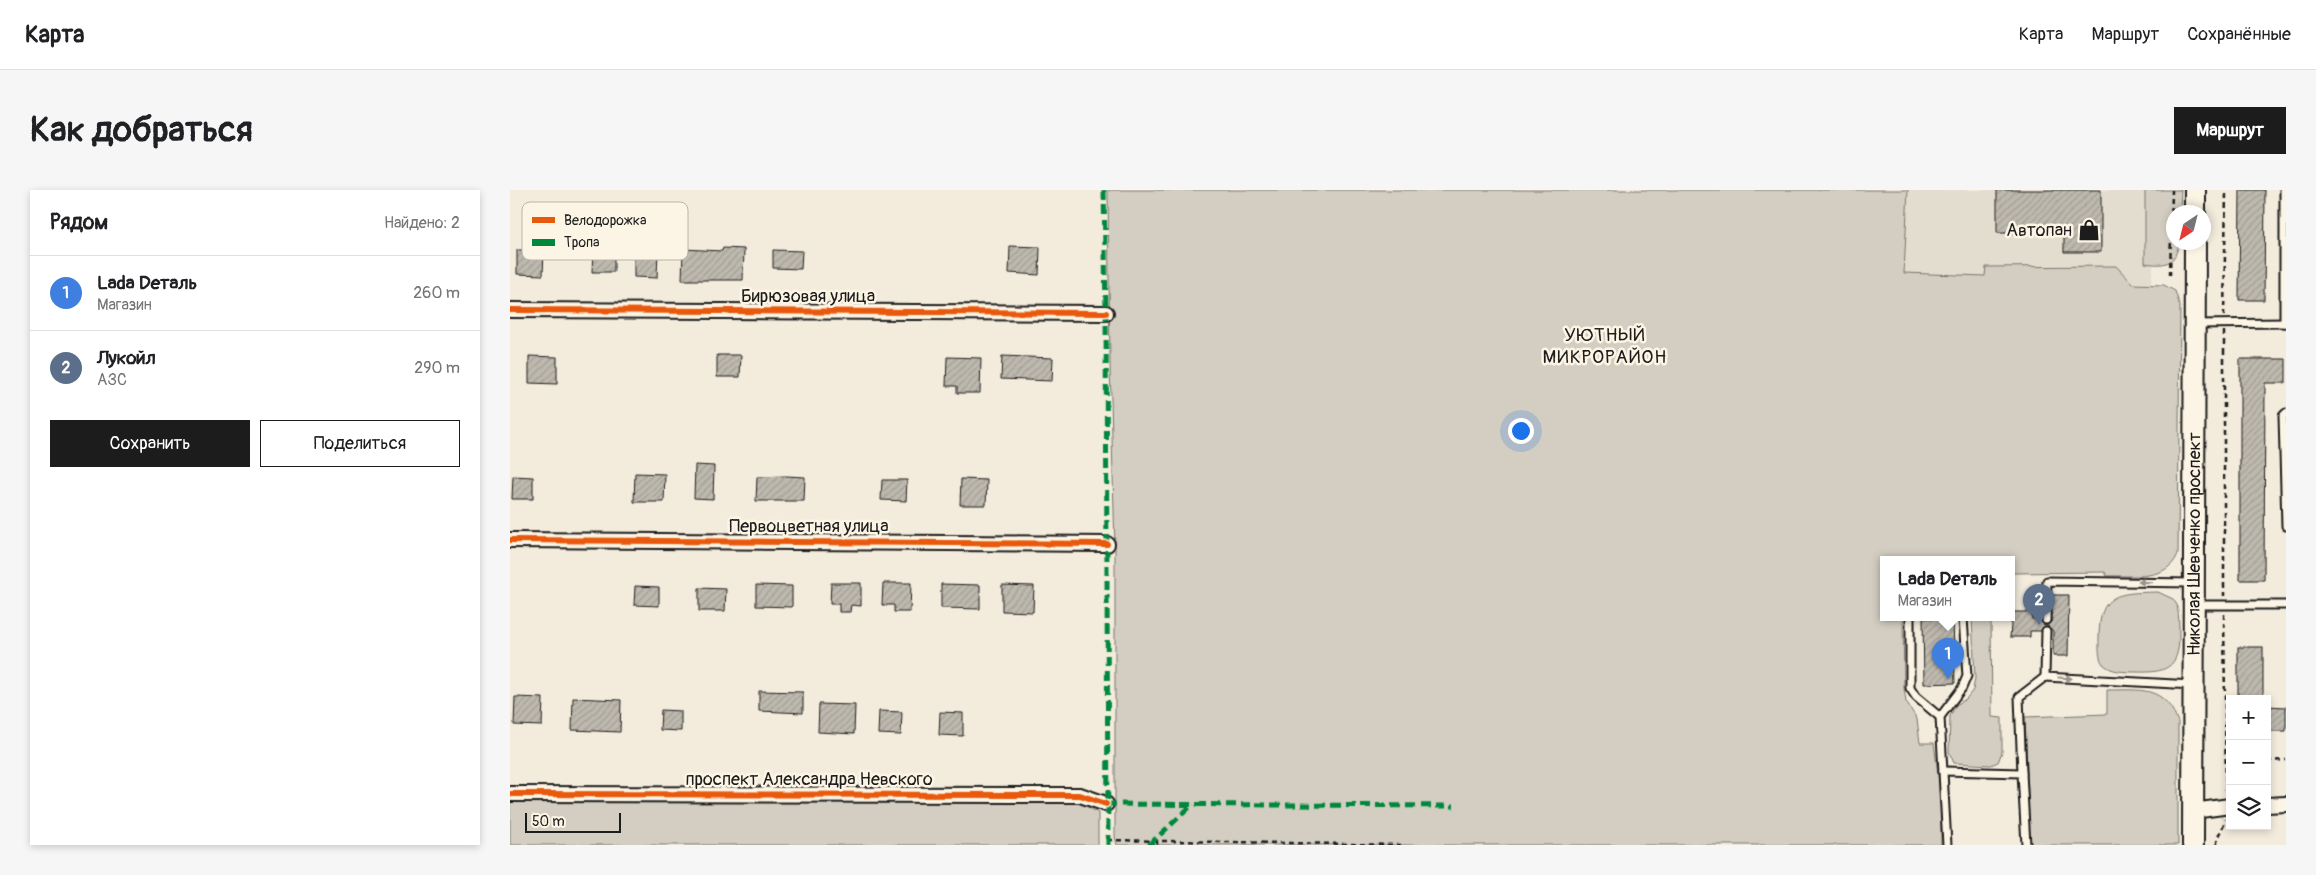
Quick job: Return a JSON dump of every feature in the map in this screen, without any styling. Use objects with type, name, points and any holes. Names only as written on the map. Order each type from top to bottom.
[{"type":"main road","points":[[2195,190],[2195,205]]},
{"type":"main road","name":"Николая Шевченко проспект","points":[[2193,845],[2195,250]]},
{"type":"street","name":"Бирюзовая улица","points":[[510,310],[1106,313]]},
{"type":"street","name":"Первоцветная улица","points":[[510,540],[1061,542],[1107,544]]},
{"type":"street","name":"проспект Александра Невского","points":[[510,794],[1080,795],[1106,804]]},
{"type":"street","points":[[2271,805],[2286,804]]},
{"type":"street","points":[[2193,811],[2226,806]]},
{"type":"lane","points":[[2195,324],[2285,323],[2284,190]]},
{"type":"lane","points":[[2286,413],[2283,416],[2286,526]]},
{"type":"lane","points":[[2046,620],[2047,581],[2194,582]]},
{"type":"lane","points":[[2194,604],[2286,606]]},
{"type":"lane","points":[[1910,621],[1910,688],[1916,697],[1940,717]]},
{"type":"lane","points":[[1947,845],[1940,717],[1962,688],[1967,676],[1963,621]]},
{"type":"lane","points":[[2045,677],[2046,631]]},
{"type":"lane","points":[[2026,845],[2019,698],[2045,677],[2193,685]]},
{"type":"lane","points":[[1943,770],[2022,773]]},
{"type":"path","points":[[2170,275],[2172,190]]},
{"type":"path","points":[[2226,190],[2224,605],[2228,740]]},
{"type":"path","points":[[2271,761],[2286,760]]},
{"type":"path","points":[[2217,845],[2226,816]]},
{"type":"path","points":[[1108,840],[1405,845]]},
{"type":"path","points":[[1157,840],[1157,845]]},
{"type":"shaded area","points":[[1108,190],[1908,190],[1904,273],[1985,276],[1986,267],[2116,266],[2133,284],[2164,285],[2175,291],[2180,306],[2178,554],[2173,563],[2166,569],[2157,573],[2137,576],[2107,576],[2105,572],[2015,573],[2015,556],[1880,556],[1880,621],[1903,621],[1906,702],[1917,719],[1920,743],[1934,743],[1941,798],[1941,845],[1117,845],[1115,837],[1115,549]]},
{"type":"shaded area","points":[[1899,190],[2154,190],[2154,258],[2150,290],[1894,291]]},
{"type":"shaded area","points":[[2145,190],[2181,190],[2180,205],[2166,205],[2166,250],[2177,250],[2175,256],[2172,260],[2163,264],[2145,263]]},
{"type":"shaded area","points":[[2158,592],[2173,599],[2177,605],[2179,624],[2178,647],[2173,662],[2163,669],[2146,672],[2118,671],[2106,667],[2100,659],[2099,638],[2100,623],[2107,603],[2122,595]]},
{"type":"shaded area","points":[[1972,621],[1991,621],[1992,717],[2002,718],[2002,752],[1998,762],[1991,765],[1954,763],[1949,752],[1950,716],[1956,705],[1966,699],[1973,690],[1975,678]]},
{"type":"shaded area","points":[[2107,690],[2141,690],[2150,692],[2166,701],[2178,722],[2178,845],[2030,845],[2025,717],[2107,714]]},
{"type":"shaded area","points":[[1075,799],[1098,813],[1098,845],[510,845],[510,800]]},
{"type":"building","points":[[1997,190],[2101,190],[2101,252],[2064,252],[2064,233],[1997,233]]},
{"type":"building","points":[[2240,190],[2265,190],[2264,300],[2239,300]]},
{"type":"building","points":[[1010,246],[1040,247],[1039,275],[1009,273]]},
{"type":"building","points":[[723,248],[744,249],[743,280],[682,280],[683,260],[688,260],[688,249],[722,251]]},
{"type":"building","points":[[517,250],[522,250],[522,260],[544,260],[543,275],[517,274]]},
{"type":"building","points":[[773,250],[802,251],[801,269],[773,268]]},
{"type":"building","points":[[592,260],[614,260],[614,272],[592,272]]},
{"type":"building","points":[[634,260],[658,260],[657,278],[634,277]]},
{"type":"building","points":[[717,355],[741,355],[740,377],[717,377]]},
{"type":"building","points":[[529,356],[557,357],[557,384],[529,383]]},
{"type":"building","points":[[1002,356],[1053,358],[1052,381],[1001,379]]},
{"type":"building","points":[[947,357],[981,358],[980,393],[957,393],[957,386],[946,386]]},
{"type":"building","points":[[2240,359],[2286,359],[2286,383],[2265,383],[2264,580],[2240,580]]},
{"type":"building","points":[[695,465],[714,466],[713,499],[694,498]]},
{"type":"building","points":[[635,473],[665,474],[664,502],[634,502]]},
{"type":"building","points":[[513,476],[533,477],[533,499],[512,499]]},
{"type":"building","points":[[757,477],[805,477],[804,501],[756,501]]},
{"type":"building","points":[[961,479],[987,480],[986,505],[960,505]]},
{"type":"building","points":[[882,480],[907,480],[906,501],[881,500]]},
{"type":"building","points":[[831,583],[861,583],[861,606],[851,605],[850,612],[839,612],[839,604],[830,604]]},
{"type":"building","points":[[883,583],[911,583],[910,612],[894,612],[894,605],[882,605]]},
{"type":"building","points":[[941,584],[980,585],[980,609],[941,608]]},
{"type":"building","points":[[756,585],[792,586],[792,607],[756,606]]},
{"type":"building","points":[[1002,585],[1034,586],[1033,612],[1002,611]]},
{"type":"building","points":[[635,586],[659,587],[659,606],[634,605]]},
{"type":"building","points":[[699,588],[726,589],[725,611],[699,611]]},
{"type":"building","points":[[2052,595],[2069,595],[2068,656],[2053,656],[2053,631],[2048,626],[2043,627],[2041,631],[2030,631],[2030,637],[2010,637],[2011,621],[2015,621],[2015,612],[2032,612],[2032,619],[2041,620],[2045,625],[2052,620]]},
{"type":"building","points":[[1923,621],[1953,621],[1955,683],[1924,684]]},
{"type":"building","points":[[2238,647],[2263,647],[2263,695],[2238,695]]},
{"type":"building","points":[[759,691],[803,692],[803,713],[759,711]]},
{"type":"building","points":[[515,697],[543,698],[542,726],[514,725]]},
{"type":"building","points":[[573,698],[621,700],[620,732],[572,730]]},
{"type":"building","points":[[819,704],[855,705],[854,734],[818,732]]},
{"type":"building","points":[[2271,706],[2286,707],[2286,731],[2271,731]]},
{"type":"building","points":[[661,710],[681,711],[681,731],[660,730]]},
{"type":"building","points":[[879,711],[902,712],[901,735],[878,734]]},
{"type":"building","points":[[940,712],[963,713],[963,736],[939,735]]},
{"type":"marked path","points":[[1104,190],[1108,845]]},
{"type":"marked path","points":[[1106,804],[1454,806]]},
{"type":"marked path","points":[[1149,845],[1193,804]]},
{"type":"cycle path","points":[[510,310],[1106,313]]},
{"type":"cycle path","points":[[510,540],[1107,544]]},
{"type":"cycle path","points":[[510,794],[1080,795],[1106,804]]},
{"type":"place","name":"Автопан","points":[[2089,230]]},
{"type":"place","name":"Лукойл","points":[[2039,625]]},
{"type":"place","name":"Lada Dеталь","points":[[1948,679]]},
{"type":"district","name":"УЮТНЫЙ МИКРОРАЙОН","points":[[1605,346]]}]
